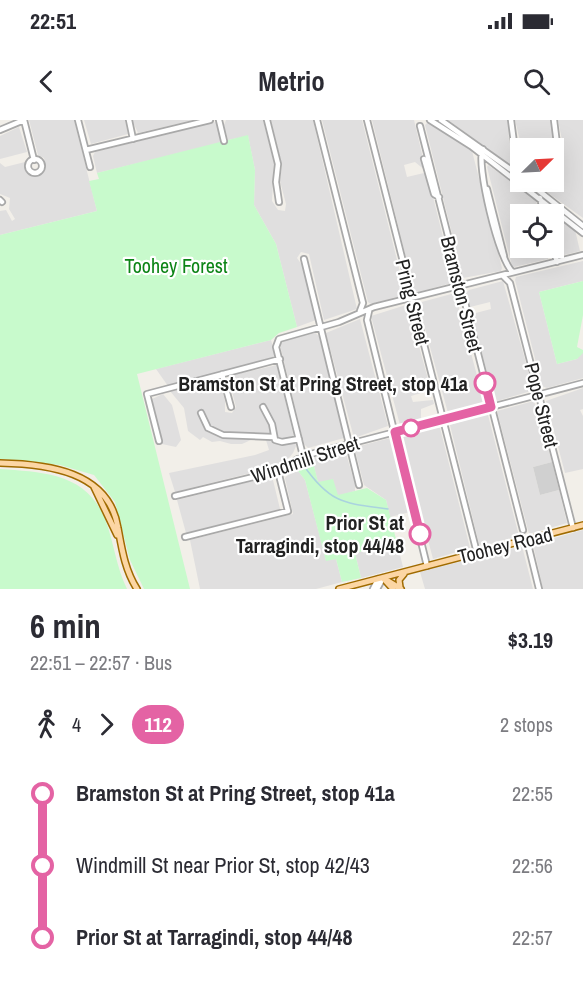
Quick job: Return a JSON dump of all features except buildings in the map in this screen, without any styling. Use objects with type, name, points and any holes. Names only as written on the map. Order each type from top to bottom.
[{"type":"main road","points":[[0,463],[22,463],[66,471],[78,475],[93,487],[118,537],[128,572],[137,589]]},
{"type":"main road","name":"Toohey Road","points":[[339,589],[583,525]]},
{"type":"main road","name":"Toohey Road","points":[[382,578],[404,574],[427,566]]},
{"type":"main road","points":[[401,589],[398,582],[404,574]]},
{"type":"main road","points":[[382,578],[401,589]]},
{"type":"main road","points":[[382,578],[393,589]]},
{"type":"street","points":[[0,130],[24,120],[34,160]]},
{"type":"street","points":[[78,120],[90,167]]},
{"type":"street","points":[[129,120],[133,139]]},
{"type":"street","points":[[86,150],[210,120]]},
{"type":"street","points":[[219,120],[224,141]]},
{"type":"street","points":[[267,120],[278,164],[276,182],[279,202]]},
{"type":"street","points":[[317,120],[363,303],[361,313]]},
{"type":"street","name":"Pring Street","points":[[367,120],[477,553]]},
{"type":"street","points":[[430,120],[510,170]]},
{"type":"street","points":[[441,120],[583,233]]},
{"type":"street","points":[[511,120],[513,138]]},
{"type":"street","points":[[554,120],[556,138]]},
{"type":"street","name":"Bramston Street","points":[[420,126],[523,530]]},
{"type":"street","points":[[481,151],[486,185],[504,259],[512,273]]},
{"type":"street","name":"Bramston Street","points":[[424,159],[434,194],[439,197]]},
{"type":"street","points":[[540,192],[583,226]]},
{"type":"street","points":[[540,198],[542,204]]},
{"type":"street","points":[[303,456],[276,342],[378,307],[583,255]]},
{"type":"street","points":[[556,258],[557,262]]},
{"type":"street","points":[[304,259],[360,485]]},
{"type":"street","points":[[504,275],[506,266]]},
{"type":"street","name":"Pope Street","points":[[510,283],[512,273]]},
{"type":"street","name":"Pope Street","points":[[504,275],[510,283],[573,528]]},
{"type":"street","points":[[363,303],[369,310]]},
{"type":"street","points":[[369,310],[367,320],[427,566]]},
{"type":"street","points":[[361,313],[367,320]]},
{"type":"street","points":[[159,441],[147,394],[280,359]]},
{"type":"street","points":[[222,374],[231,407]]},
{"type":"street","name":"Windmill Street","points":[[175,496],[278,471],[303,456],[583,383]]},
{"type":"street","points":[[263,407],[272,424],[273,437]]},
{"type":"street","points":[[201,413],[208,428],[223,435],[273,437],[279,442],[299,439]]},
{"type":"street","points":[[185,537],[288,511],[278,471]]},
{"type":"street","points":[[527,540],[539,589]]},
{"type":"street","points":[[373,589],[382,578]]},
{"type":"street","points":[[377,589],[382,578]]},
{"type":"shaded area","points":[[29,120],[74,120],[97,211],[0,235],[0,211],[6,210],[12,221],[15,219],[9,209],[10,198],[0,194],[0,163],[5,167],[25,162],[26,172],[32,175],[41,174],[46,168],[44,158],[38,155]]},
{"type":"shaded area","points":[[84,120],[125,120],[128,134],[91,144]]},
{"type":"shaded area","points":[[132,120],[194,120],[138,133]]},
{"type":"shaded area","points":[[226,120],[263,120],[274,163],[272,201],[278,210],[285,211],[286,204],[280,181],[282,165],[271,120],[313,120],[357,309],[324,320],[309,254],[301,252],[297,258],[302,265],[316,320],[297,327],[276,244],[254,205],[255,170],[248,136],[228,140],[224,125]]},
{"type":"shaded area","points":[[322,120],[362,120],[404,295],[371,304],[368,302]]},
{"type":"shaded area","points":[[372,120],[414,120],[426,171],[415,162],[404,165],[407,177],[424,173],[428,177],[454,281],[452,283],[418,292],[414,290]]},
{"type":"shaded area","points":[[448,120],[508,120],[510,165]]},
{"type":"shaded area","points":[[515,120],[551,120],[554,138],[519,138]]},
{"type":"shaded area","points":[[558,120],[583,120],[583,218],[547,192],[564,192],[564,138],[562,138]]},
{"type":"shaded area","points":[[216,122],[221,143],[97,173],[93,156],[95,152]]},
{"type":"shaded area","points":[[428,122],[472,151],[501,271],[463,278],[425,125]]},
{"type":"shaded area","points":[[19,127],[27,152],[0,159],[0,136]]},
{"type":"shaded area","points":[[488,165],[510,180],[510,192],[526,192],[535,198],[537,204],[510,204],[510,258],[548,259],[512,266],[487,167]]},
{"type":"shaded area","points":[[564,220],[575,230],[580,251],[564,255]]},
{"type":"shaded area","points":[[583,261],[583,281],[539,292],[557,364],[577,359],[581,352],[583,353],[583,378],[547,388],[542,386],[515,280],[516,277]]},
{"type":"shaded area","points":[[503,281],[533,388],[531,391],[497,401],[494,400],[472,314],[491,309],[490,302],[470,307],[466,293],[469,290]]},
{"type":"shaded area","points":[[455,293],[484,402],[448,413],[418,303]]},
{"type":"shaded area","points":[[406,305],[431,390],[411,396],[413,402],[433,400],[434,404],[421,409],[421,420],[400,425],[371,316]]},
{"type":"shaded area","points":[[360,319],[388,426],[354,438],[326,333]]},
{"type":"shaded area","points":[[315,333],[319,336],[344,438],[308,448],[304,444],[280,345],[283,341]]},
{"type":"shaded area","points":[[271,340],[275,354],[273,357],[168,386],[156,369]]},
{"type":"shaded area","points":[[277,365],[296,446],[293,453],[283,465],[175,492],[169,473],[269,450],[266,440],[253,439],[242,444],[231,444],[220,441],[212,442],[203,437],[200,440],[188,431],[184,408],[170,391],[219,379],[225,401],[225,412],[232,413],[236,407],[228,376]]},
{"type":"shaded area","points":[[583,388],[583,409],[580,410],[583,416],[583,469],[565,473],[546,401]]},
{"type":"shaded area","points":[[163,394],[172,405],[181,440],[176,447],[162,444],[152,399]]},
{"type":"shaded area","points":[[534,401],[552,462],[533,467],[540,495],[559,490],[567,523],[529,534],[497,411]]},
{"type":"shaded area","points":[[488,415],[519,536],[483,546],[479,544],[450,425]]},
{"type":"shaded area","points":[[440,428],[470,548],[433,559],[401,437]]},
{"type":"shaded area","points":[[390,438],[410,512],[390,517],[386,500],[364,485],[355,450],[356,447]]},
{"type":"shaded area","points":[[345,450],[355,491],[338,496],[318,483],[312,458]]},
{"type":"shaded area","points":[[552,462],[559,490],[540,495],[533,467]]},
{"type":"shaded area","points":[[295,467],[305,480],[326,560],[336,559],[342,582],[316,589],[200,589],[190,540],[293,514],[285,478]]},
{"type":"shaded area","points":[[272,476],[280,509],[186,533],[177,500]]},
{"type":"shaded area","points":[[583,530],[583,589],[543,589],[533,544]]},
{"type":"shaded area","points":[[397,543],[403,567],[361,578],[355,553]]},
{"type":"shaded area","points":[[522,546],[533,589],[425,589],[420,572]]},
{"type":"green space","name":"Toohey Forest","points":[[248,135],[255,170],[254,205],[276,244],[297,327],[279,333],[271,340],[137,374],[190,589],[144,589],[130,560],[115,502],[94,475],[60,465],[0,459],[0,235],[97,211],[89,181],[99,179],[97,173]]},
{"type":"green space","points":[[583,281],[583,315],[577,347],[583,350],[583,353],[577,359],[557,364],[539,292]]},
{"type":"green space","points":[[312,458],[318,482],[333,479],[338,495],[367,488],[386,500],[397,543],[355,553],[361,578],[342,582],[336,559],[326,561],[305,480],[295,467]]},
{"type":"green space","points":[[0,469],[47,474],[62,478],[87,492],[105,519],[127,589],[0,589]]},
{"type":"waterway","points":[[304,466],[322,488],[331,495],[349,503],[388,509]]},
{"type":"bus line","name":"112","points":[[420,534],[395,432],[491,407],[485,383]]},
{"type":"place","name":"Bramston St at Pring Street, stop 41a","points":[[485,383]]},
{"type":"place","name":"Prior St at Tarragindi, stop 44/48","points":[[420,534]]}]
